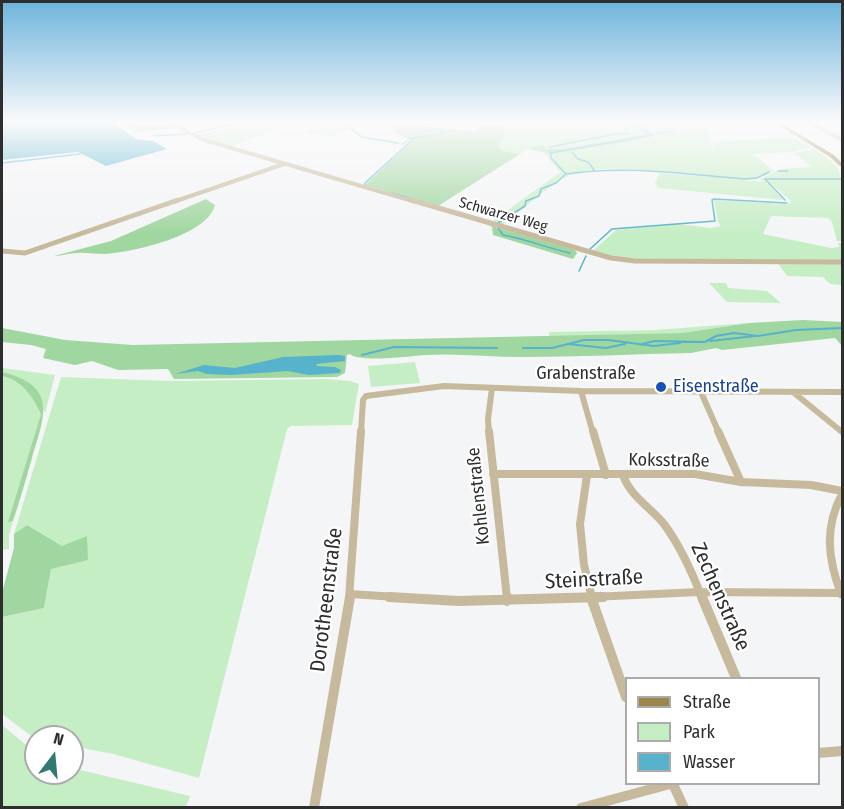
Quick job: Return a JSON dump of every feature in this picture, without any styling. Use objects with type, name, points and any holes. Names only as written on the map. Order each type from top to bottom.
[{"type":"street","name":"Schwarzer Weg","points":[[270,160],[610,258],[635,261],[843,262]]},
{"type":"street","points":[[2,251],[25,254],[284,164]]},
{"type":"street","name":"Grabenstraße","points":[[366,396],[444,386],[581,390],[843,392]]},
{"type":"street","name":"Kohlenstraße","points":[[492,388],[488,419],[507,601]]},
{"type":"street","points":[[581,390],[606,475]]},
{"type":"street","points":[[700,390],[741,482]]},
{"type":"street","points":[[793,392],[843,432]]},
{"type":"street","name":"Dorotheenstraße","points":[[314,807],[350,594],[363,400],[366,396]]},
{"type":"street","name":"Koksstraße","points":[[493,474],[695,474],[741,482],[811,485],[843,492]]},
{"type":"street","points":[[587,475],[588,484],[580,523],[582,557],[592,598],[625,691]]},
{"type":"street","name":"Zechenstraße","points":[[623,475],[627,487],[663,523],[684,555],[736,677]]},
{"type":"street","points":[[842,595],[831,565],[828,543],[830,523],[843,492]]},
{"type":"street","name":"Steinstraße","points":[[350,594],[507,601],[699,592],[842,595]]},
{"type":"street","points":[[820,753],[843,751]]},
{"type":"street","points":[[581,807],[664,785]]},
{"type":"street","points":[[669,785],[684,807]]},
{"type":"green space","points":[[392,160],[511,160],[438,206],[365,185]]},
{"type":"green space","points":[[550,160],[760,160],[774,171],[757,179],[742,180],[762,182],[760,179],[780,169],[812,167],[803,160],[830,160],[835,164],[840,174],[842,241],[837,241],[832,222],[828,218],[771,216],[763,234],[831,248],[839,247],[838,243],[842,243],[842,260],[635,259],[612,257],[593,251],[616,230],[680,224],[711,228],[721,226],[718,222],[714,200],[789,204],[791,201],[769,182],[767,182],[783,200],[658,188],[655,183],[660,173],[714,177],[623,169],[586,171],[564,178],[503,225],[493,221],[560,172]]},
{"type":"green space","points":[[206,199],[215,205],[209,216],[184,234],[168,240],[117,253],[54,256],[111,241]]},
{"type":"green space","points":[[488,225],[575,250],[577,253],[573,259],[493,235],[492,227]]},
{"type":"green space","points":[[778,263],[842,264],[842,285],[830,284],[823,277],[787,276]]},
{"type":"green space","points":[[709,283],[726,283],[728,288],[767,291],[781,303],[727,302]]},
{"type":"green space","points":[[803,320],[842,322],[842,346],[835,338],[722,350],[716,348],[691,353],[564,357],[438,355],[374,359],[350,354],[347,355],[345,373],[337,377],[174,379],[168,369],[118,370],[92,361],[75,365],[43,358],[46,349],[2,342],[2,328],[65,340],[133,345],[682,333],[749,323]]},
{"type":"green space","points":[[749,323],[682,333],[549,337],[549,332],[654,330]]},
{"type":"green space","points":[[415,362],[420,383],[371,387],[368,366]]},
{"type":"green space","points":[[2,368],[55,375],[45,413],[41,406],[43,405],[31,387],[17,377],[2,372]]},
{"type":"green space","points":[[2,372],[32,385],[40,394],[43,404],[41,428],[23,490],[13,521],[8,522],[41,414],[26,390],[16,382],[2,376]]},
{"type":"green space","points":[[2,376],[21,385],[41,414],[9,522],[13,521],[9,535],[9,549],[2,550]]},
{"type":"green space","points":[[61,377],[169,381],[325,379],[359,384],[352,425],[291,426],[287,429],[199,778],[84,748],[84,725],[24,725],[24,730],[2,714],[2,617],[44,608],[51,569],[62,546],[27,525],[14,534]]},
{"type":"green space","points":[[27,525],[62,546],[87,536],[88,560],[51,569],[44,608],[2,617],[2,593],[14,548],[14,534]]},
{"type":"green space","points":[[2,725],[24,743],[24,785],[84,785],[84,771],[190,796],[186,807],[2,807]]},
{"type":"water","points":[[94,160],[128,160],[106,166]]},
{"type":"water","points":[[345,356],[345,361],[316,364],[317,366],[335,367],[341,370],[340,373],[309,375],[288,371],[231,375],[207,374],[198,371],[175,374],[204,365],[235,368],[283,357]]},
{"type":"waterway","points":[[2,163],[30,160]]},
{"type":"waterway","points":[[365,186],[365,183],[390,160]]},
{"type":"waterway","points":[[553,160],[566,174]]},
{"type":"waterway","points":[[581,160],[588,162]]},
{"type":"waterway","points":[[589,163],[594,170]]},
{"type":"waterway","points":[[566,174],[633,170],[745,179],[757,178],[769,172]]},
{"type":"waterway","points":[[778,171],[788,171]]},
{"type":"waterway","points":[[498,223],[525,206],[526,201],[539,196],[541,189],[556,183],[566,174]]},
{"type":"waterway","points":[[785,200],[765,179],[842,179]]},
{"type":"waterway","points":[[391,193],[409,198]]},
{"type":"waterway","points":[[590,249],[612,229],[715,221],[712,200],[714,199],[787,203]]},
{"type":"waterway","points":[[498,228],[503,235],[570,253]]},
{"type":"waterway","points":[[579,271],[586,256]]},
{"type":"waterway","points":[[642,344],[655,341],[705,342],[716,336],[734,333],[758,336],[796,330],[842,328]]},
{"type":"waterway","points":[[710,341],[755,336]]},
{"type":"waterway","points":[[568,344],[584,340],[608,340],[654,346],[680,343]]},
{"type":"waterway","points":[[523,348],[552,348],[568,344]]},
{"type":"waterway","points":[[568,344],[606,348],[625,344]]},
{"type":"waterway","points":[[362,355],[394,347],[497,348]]},
{"type":"place","name":"Eisenstraße","points":[[661,387]]}]
